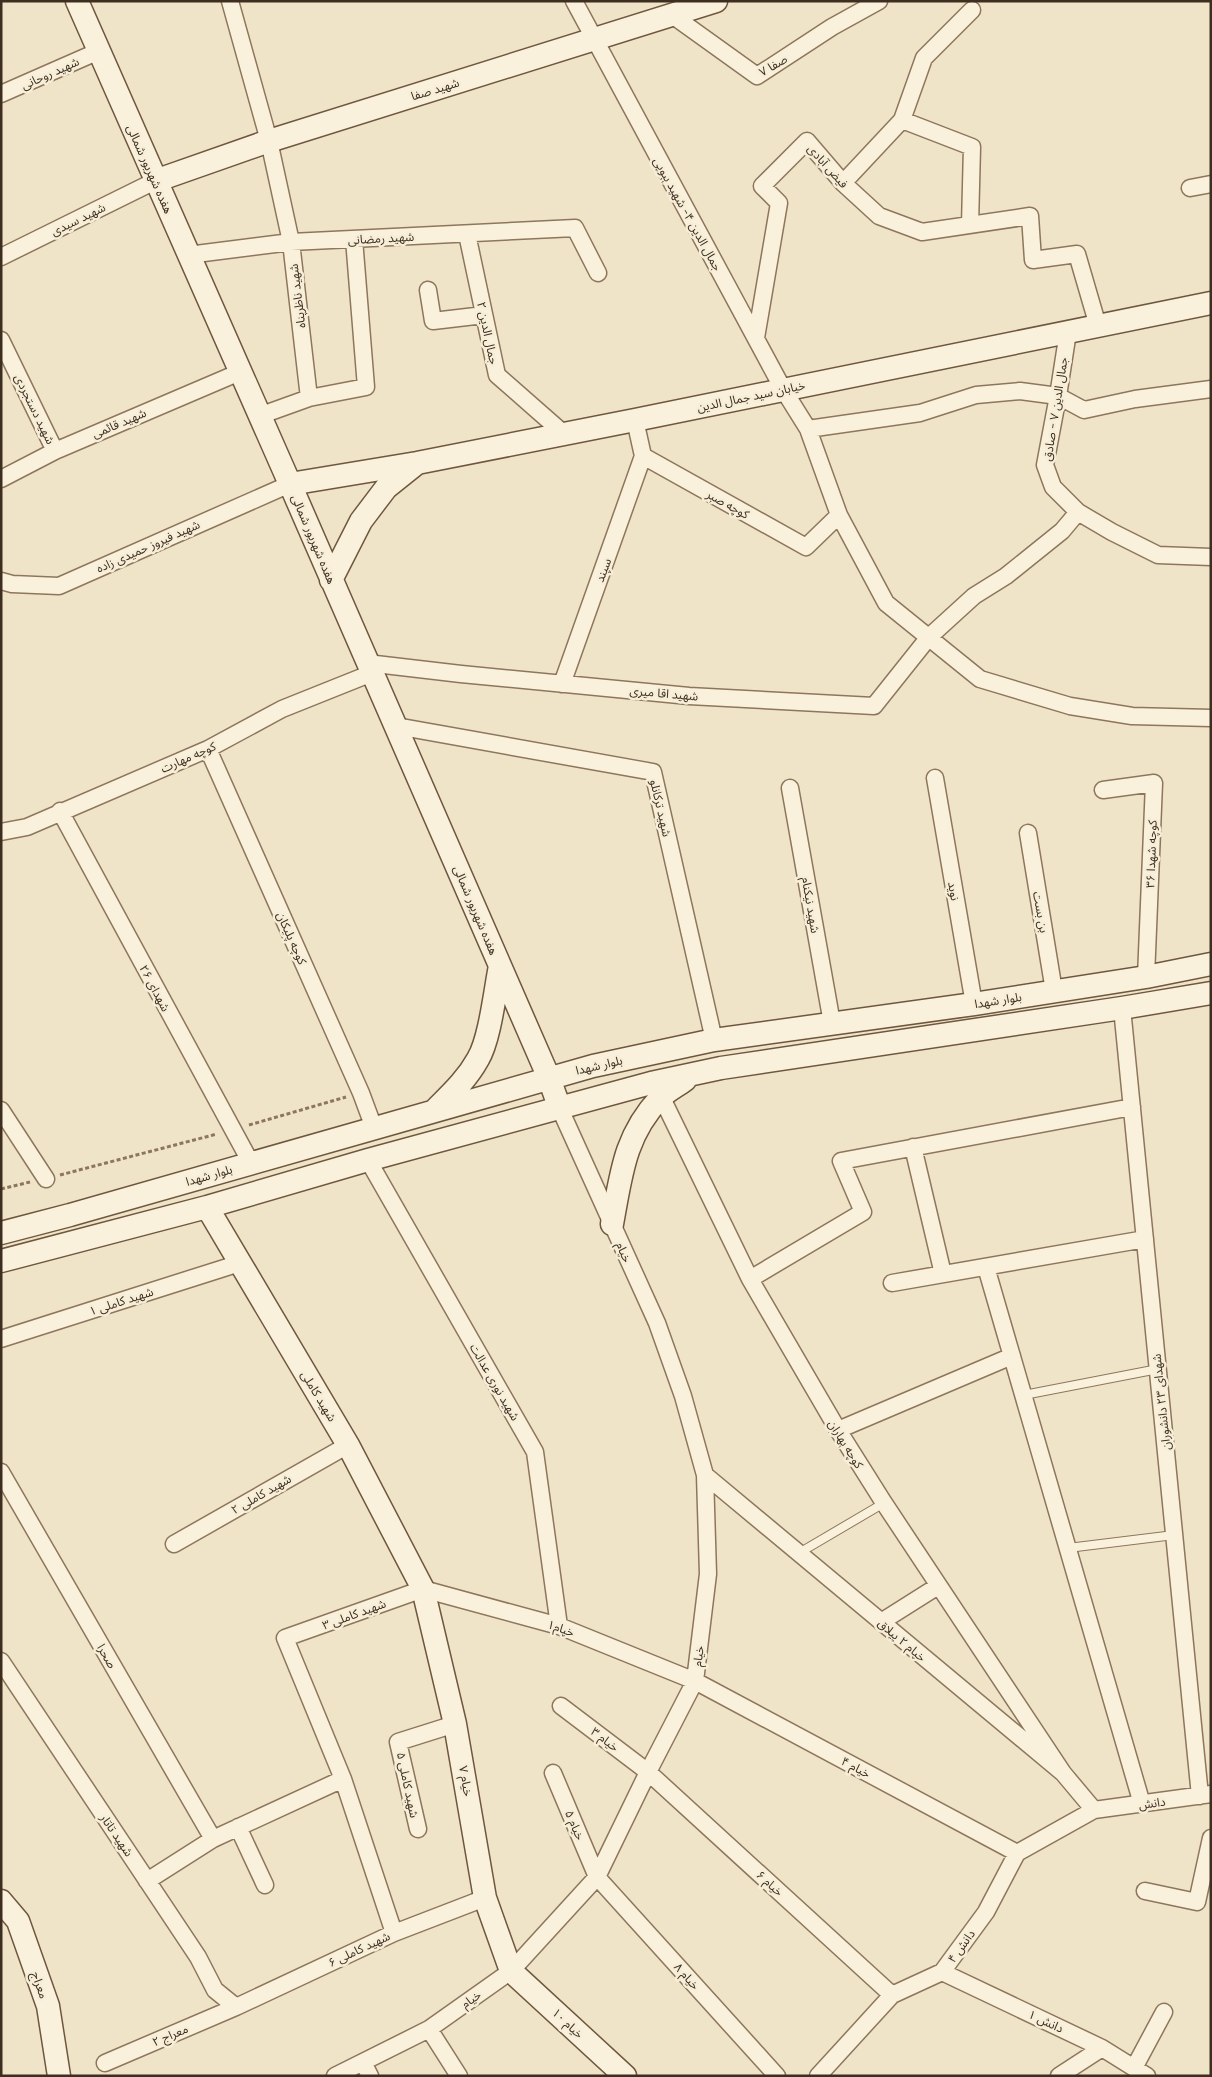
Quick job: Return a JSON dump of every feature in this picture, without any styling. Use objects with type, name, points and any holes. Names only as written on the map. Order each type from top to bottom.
[{"type":"main road","name":"هفده شهریور شمالی","points":[[77,1],[396,726],[549,1078],[560,1109]]},
{"type":"main road","name":"شهید صفا","points":[[155,181],[269,141],[716,1]]},
{"type":"main road","name":"خیابان سید جمال الدین","points":[[290,484],[418,463],[1211,303]]},
{"type":"main road","points":[[331,580],[361,521],[386,488],[418,463]]},
{"type":"main road","name":"بلوار شهدا","points":[[1,1233],[593,1066],[714,1040],[974,1004],[1146,977],[1211,964]]},
{"type":"main road","points":[[435,1111],[465,1080],[480,1058],[490,1023],[500,966]]},
{"type":"main road","points":[[1,1261],[560,1109],[665,1088],[695,1074],[721,1068],[1211,993]]},
{"type":"main road","points":[[612,1224],[625,1156],[640,1122],[665,1088],[660,1060],[666,1050]]},
{"type":"main road","points":[[468,1101],[473,1105],[479,1117],[475,1132]]},
{"type":"main road","name":"شهید کاملی","points":[[207,1206],[348,1445],[423,1589]]},
{"type":"main road","name":"خیام ۷","points":[[423,1589],[455,1724],[485,1898],[511,1971]]},
{"type":"main road","name":"معراج","points":[[1,1901],[18,1921],[48,2006],[60,2076]]},
{"type":"main road","name":"خیام ۱۰","points":[[511,1971],[625,2076]]},
{"type":"street","name":"شهید ناظرپناه","points":[[230,1],[269,141],[291,242],[309,398]]},
{"type":"street","name":"صفا ۷","points":[[672,15],[757,76],[832,26],[879,1]]},
{"type":"street","name":"جمال الدین ۴- شهید ببویی","points":[[576,2],[593,40],[783,389],[808,429],[839,515],[886,603],[980,678],[1070,706],[1132,716],[1211,718]]},
{"type":"street","points":[[843,183],[902,120],[924,58],[972,10]]},
{"type":"street","name":"شهید روحانی","points":[[1,94],[98,51]]},
{"type":"street","points":[[902,120],[972,147],[970,225]]},
{"type":"street","name":"فیض آبادی","points":[[756,338],[779,203],[762,186],[807,141],[843,183],[879,216],[922,232],[1030,216],[1033,260],[1077,254],[1098,326]]},
{"type":"street","name":"شهید سیدی","points":[[1,257],[155,181]]},
{"type":"street","points":[[1190,188],[1211,184]]},
{"type":"street","name":"شهید رمضانی","points":[[188,255],[291,242],[575,228],[598,273]]},
{"type":"street","name":"جمال الدین ۲","points":[[467,234],[496,375],[563,433]]},
{"type":"street","points":[[259,416],[309,398],[366,388],[354,239]]},
{"type":"street","points":[[428,290],[433,321],[484,316]]},
{"type":"street","name":"جمال الدین ۷ - صادق","points":[[1068,332],[1045,465],[1053,487],[1078,512],[1112,532],[1158,555],[1211,557]]},
{"type":"street","name":"شهید دستجردی","points":[[1,340],[55,451]]},
{"type":"street","name":"شهید قائمی","points":[[1,479],[55,451],[240,372]]},
{"type":"street","points":[[808,429],[920,413],[976,396],[1020,391],[1058,396],[1084,410],[1135,399],[1211,389]]},
{"type":"street","points":[[635,420],[643,456]]},
{"type":"street","name":"کوچه صبر","points":[[643,456],[806,547],[839,515]]},
{"type":"street","name":"سپند","points":[[562,684],[643,456]]},
{"type":"street","name":"شهید فیروز حمیدی زاده","points":[[1,580],[12,584],[59,586],[290,484]]},
{"type":"street","points":[[929,638],[974,596],[1006,576],[1062,531],[1078,512]]},
{"type":"street","name":"شهید اقا میری","points":[[370,668],[689,696],[874,706],[929,638]]},
{"type":"street","name":"کوچه مهارت","points":[[1,832],[27,827],[60,811],[208,749],[282,709],[370,668]]},
{"type":"street","name":"شهید ترکانلو","points":[[396,726],[654,772],[714,1040]]},
{"type":"street","name":"کوچه پلیکان","points":[[208,749],[361,1093],[374,1128]]},
{"type":"street","name":"نوید","points":[[935,778],[974,1004]]},
{"type":"street","name":"کوچه شهدا ۳۶","points":[[1103,790],[1154,783],[1146,977]]},
{"type":"street","name":"شهید نیکنام","points":[[790,788],[832,1023]]},
{"type":"street","name":"شهدای ۲۶","points":[[60,811],[251,1163]]},
{"type":"street","name":"بن بست","points":[[1028,833],[1054,991]]},
{"type":"street","name":"شهدای ۲۳ دانشوران","points":[[1122,1008],[1174,1534],[1206,1795]]},
{"type":"street","name":"کوچه بهاران","points":[[665,1088],[750,1279],[838,1430],[884,1503],[1063,1773]]},
{"type":"street","points":[[750,1279],[864,1212],[841,1161],[1132,1107]]},
{"type":"street","name":"خیام","points":[[335,2076],[367,2069],[429,2029],[511,1971],[597,1876],[695,1681],[708,1574],[705,1476],[684,1396],[657,1323],[560,1109]]},
{"type":"street","points":[[1,1110],[46,1179]]},
{"type":"street","points":[[914,1147],[943,1274]]},
{"type":"street","name":"شهید نوری عدالت","points":[[368,1160],[535,1452],[559,1626]]},
{"type":"street","points":[[892,1283],[1145,1239]]},
{"type":"street","name":"شهید کاملی ۱","points":[[1,1340],[240,1263]]},
{"type":"street","points":[[986,1267],[1142,1804]]},
{"type":"street","points":[[838,1430],[1012,1356]]},
{"type":"street","name":"شهید کاملی ۲","points":[[174,1544],[348,1445]]},
{"type":"street","name":"صحرا","points":[[1,1472],[212,1839]]},
{"type":"street","name":"خیام ۲ ییلاق","points":[[705,1476],[1063,1773],[1094,1810]]},
{"type":"street","points":[[881,1622],[938,1586]]},
{"type":"street","name":"خیام۱","points":[[423,1589],[559,1626],[695,1681]]},
{"type":"street","name":"شهید کاملی ۳","points":[[343,1779],[286,1638],[423,1589]]},
{"type":"street","name":"شهید تاتار","points":[[1,1660],[198,1957],[215,1990],[236,2007]]},
{"type":"street","name":"خیام ۴","points":[[695,1681],[1017,1853]]},
{"type":"street","name":"خیام ۳","points":[[561,1706],[648,1772]]},
{"type":"street","name":"شهید کاملی ۵","points":[[418,1829],[398,1742],[455,1724]]},
{"type":"street","name":"خیام ۵","points":[[553,1772],[597,1876]]},
{"type":"street","name":"خیام ۶","points":[[648,1772],[892,1995]]},
{"type":"street","points":[[147,1881],[212,1839],[343,1779],[394,1933]]},
{"type":"street","name":"دانش","points":[[1094,1810],[1206,1795]]},
{"type":"street","points":[[1017,1853],[1094,1810]]},
{"type":"street","points":[[238,1827],[265,1885]]},
{"type":"street","points":[[1145,1890],[1197,1902],[1211,1838]]},
{"type":"street","name":"دانش ۴","points":[[818,2076],[892,1995],[942,1972],[986,1912],[1017,1853]]},
{"type":"street","name":"خیام ۸","points":[[597,1876],[777,2076]]},
{"type":"street","name":"شهید کاملی ۶","points":[[236,2007],[394,1933],[485,1898]]},
{"type":"street","name":"دانش ۱","points":[[942,1972],[1102,2048],[1140,2072]]},
{"type":"street","name":"معراج ۲","points":[[105,2063],[236,2007]]},
{"type":"street","points":[[1140,2072],[1164,2012]]},
{"type":"street","points":[[429,2029],[458,2076]]},
{"type":"street","points":[[1060,2076],[1102,2048]]},
{"type":"lane","points":[[1024,1395],[1158,1369]]},
{"type":"lane","points":[[799,1553],[884,1503]]},
{"type":"lane","points":[[1068,1548],[1174,1534]]},
{"type":"path","points":[[1,1189],[232,1130],[361,1093]]}]
